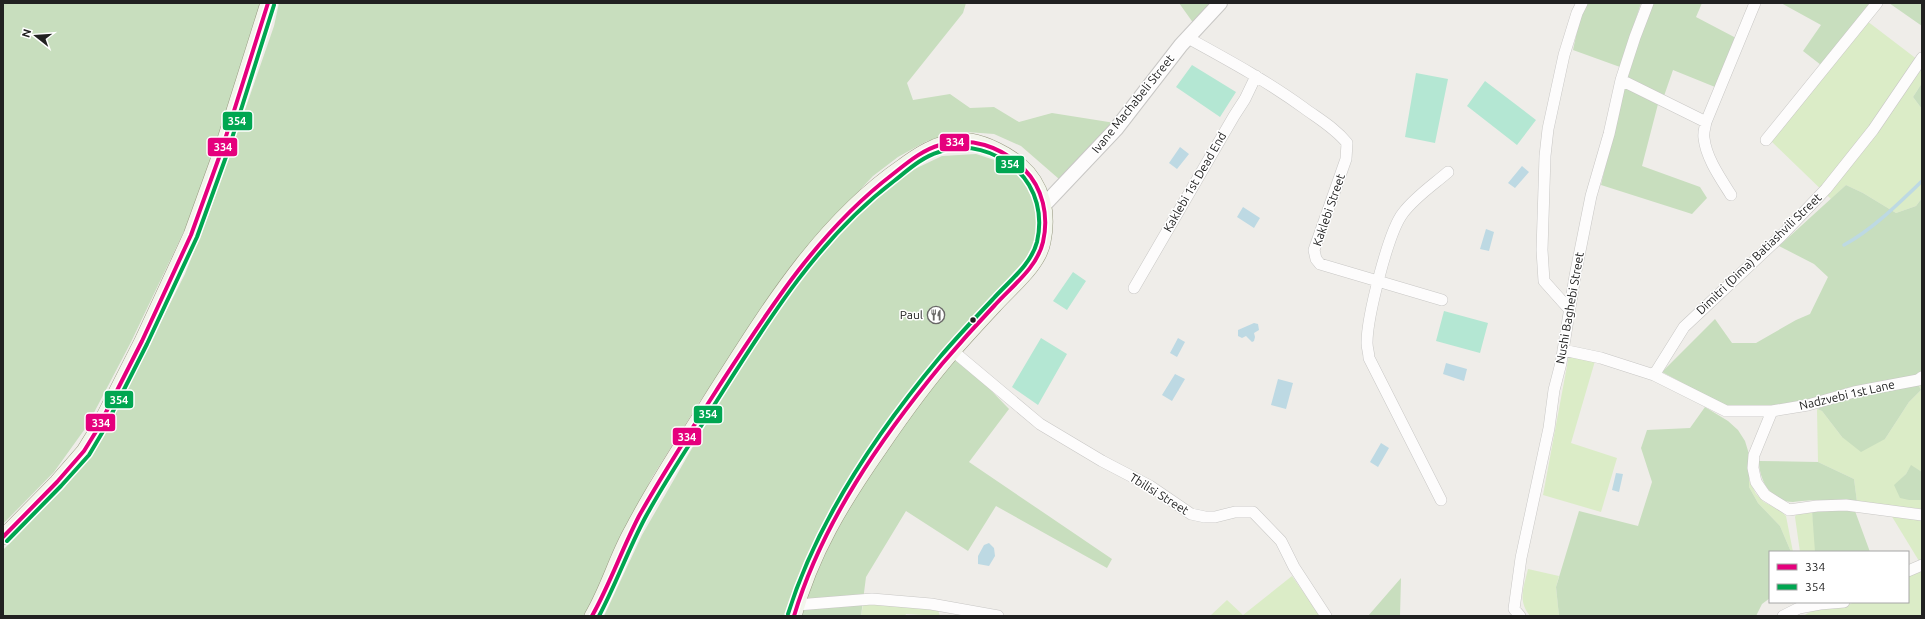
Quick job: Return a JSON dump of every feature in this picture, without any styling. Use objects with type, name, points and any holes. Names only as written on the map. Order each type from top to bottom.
[{"type":"main road","points":[[3,537],[57,482],[84,451],[97,430],[142,341],[191,235],[236,107],[268,3]]},
{"type":"main road","points":[[592,616],[629,535],[659,481],[778,297],[816,246],[849,210],[880,181],[913,159],[938,146],[968,141],[986,146],[1012,158],[1029,173],[1045,204],[1043,246],[1032,265],[953,351],[905,411],[836,512],[813,559],[796,610]]},
{"type":"street","name":"Ivane Machabeli Street","points":[[1045,204],[1116,129],[1188,38],[1220,3]]},
{"type":"street","points":[[1569,309],[1544,282],[1542,250],[1545,156],[1548,130],[1564,55],[1577,13],[1582,3]]},
{"type":"street","name":"Nushi Baghebi Street","points":[[1520,616],[1514,609],[1521,558],[1549,428],[1554,390],[1563,350],[1569,309],[1591,196],[1609,134],[1621,80],[1648,3]]},
{"type":"street","points":[[1731,195],[1719,176],[1709,153],[1704,138],[1706,122],[1755,3]]},
{"type":"street","points":[[1766,140],[1877,3]]},
{"type":"street","name":"Kaklebi Street","points":[[1188,38],[1281,91],[1337,132],[1347,143],[1346,159],[1314,250],[1316,259],[1320,264],[1333,269],[1379,281]]},
{"type":"street","name":"Dimitri (Dima) Batiashvili Street","points":[[1654,375],[1684,327],[1781,236],[1826,189],[1873,130],[1922,58]]},
{"type":"street","name":"Kaklebi 1st Dead End","points":[[1134,288],[1234,116],[1245,100],[1256,76]]},
{"type":"street","points":[[1621,80],[1706,122]]},
{"type":"street","points":[[1440,500],[1369,358],[1367,343],[1379,281],[1392,234],[1403,213],[1448,172]]},
{"type":"street","points":[[1379,281],[1442,300]]},
{"type":"street","points":[[1563,350],[1601,358],[1654,375]]},
{"type":"street","name":"Tbilisi Street","points":[[953,351],[1024,413],[1050,432],[1150,486],[1191,514],[1205,517],[1215,517],[1235,512],[1253,512],[1281,541],[1294,567],[1326,616]]},
{"type":"street","name":"Nadzvebi 1st Lane","points":[[1654,375],[1726,412],[1772,411],[1808,405],[1854,392],[1918,380],[1922,377]]},
{"type":"street","points":[[1772,411],[1754,455],[1753,468],[1756,482],[1765,495],[1789,510],[1846,505],[1922,515]]},
{"type":"street","points":[[1909,571],[1922,565]]},
{"type":"street","points":[[796,610],[872,599],[931,604],[998,616]]},
{"type":"street","points":[[1783,616],[1799,608],[1824,603]]},
{"type":"green space","points":[[3,3],[261,3],[195,208],[131,342],[87,426],[54,472],[3,524]]},
{"type":"green space","points":[[279,3],[966,3],[963,13],[907,83],[913,100],[950,94],[970,108],[994,107],[1019,122],[1052,113],[1115,123],[1059,179],[1021,146],[994,134],[967,132],[927,141],[898,157],[873,176],[817,236],[700,401],[651,479],[600,588],[584,616],[3,616],[3,550],[65,487],[108,426],[185,274],[210,211],[274,26]]},
{"type":"green space","points":[[1179,3],[1213,3],[1194,24]]},
{"type":"green space","points":[[1587,3],[1641,3],[1620,67],[1573,50],[1581,13]]},
{"type":"green space","points":[[1652,3],[1702,3],[1696,17],[1736,38],[1715,87],[1673,70],[1664,96],[1625,78]]},
{"type":"green space","points":[[1781,3],[1872,3],[1821,65],[1803,51],[1821,25]]},
{"type":"green space","points":[[1889,3],[1922,3],[1922,26]]},
{"type":"green space","points":[[1867,21],[1922,63],[1922,83],[1913,97],[1922,109],[1922,198],[1916,206],[1896,213],[1863,193],[1846,185],[1831,199],[1770,140]]},
{"type":"green space","points":[[1192,65],[1236,92],[1220,117],[1176,87]]},
{"type":"green space","points":[[1416,73],[1448,79],[1435,143],[1405,137]]},
{"type":"green space","points":[[1485,81],[1536,120],[1517,145],[1467,106]]},
{"type":"green space","points":[[1922,83],[1922,109],[1913,97]]},
{"type":"green space","points":[[1624,85],[1658,104],[1642,166],[1700,187],[1707,198],[1692,214],[1601,185]]},
{"type":"green space","points":[[976,154],[1010,165],[1033,187],[1042,210],[1033,251],[986,303],[889,426],[790,616],[604,616],[642,535],[743,360],[804,270],[847,221],[900,176],[942,156]]},
{"type":"green space","points":[[1846,185],[1863,193],[1896,213],[1916,206],[1922,198],[1922,370],[1916,375],[1851,387],[1804,401],[1772,406],[1724,405],[1662,372],[1715,319],[1732,343],[1756,343],[1796,320],[1810,314],[1828,277],[1814,264],[1779,246]]},
{"type":"green space","points":[[1073,272],[1086,281],[1067,310],[1053,301]]},
{"type":"green space","points":[[1444,311],[1488,323],[1480,353],[1436,341]]},
{"type":"green space","points":[[1041,338],[1067,354],[1038,405],[1012,387]]},
{"type":"green space","points":[[953,351],[1009,409],[969,462],[1112,559],[1107,568],[996,506],[968,551],[906,511],[866,577],[861,616],[794,616],[813,559]]},
{"type":"green space","points":[[1569,355],[1595,361],[1571,443],[1617,458],[1601,512],[1543,495]]},
{"type":"green space","points":[[1922,383],[1922,472],[1911,466],[1906,474],[1895,485],[1909,500],[1922,500],[1922,509],[1857,502],[1854,479],[1818,462],[1817,409],[1822,411],[1842,437],[1885,439],[1909,402],[1921,390],[1918,384]]},
{"type":"green space","points":[[1918,384],[1921,390],[1909,402],[1885,439],[1861,452],[1842,437],[1822,411],[1817,409],[1854,396]]},
{"type":"green space","points":[[1705,407],[1728,421],[1738,430],[1745,441],[1749,454],[1749,487],[1758,503],[1780,526],[1791,551],[1769,551],[1769,599],[1762,604],[1756,616],[1559,616],[1556,587],[1579,511],[1638,526],[1652,482],[1641,448],[1647,430],[1690,428]]},
{"type":"green space","points":[[1759,461],[1818,462],[1854,479],[1857,502],[1832,500],[1785,501],[1778,498],[1768,489],[1761,475]]},
{"type":"green space","points":[[1911,465],[1922,472],[1922,500],[1900,498],[1894,485],[1906,474]]},
{"type":"green space","points":[[1749,480],[1756,494],[1764,502],[1781,511],[1786,516],[1793,551],[1791,551],[1780,526],[1758,503],[1749,487]]},
{"type":"green space","points":[[1833,509],[1855,511],[1870,551],[1815,551],[1812,511]]},
{"type":"green space","points":[[1812,511],[1816,551],[1800,551],[1795,517],[1797,512]]},
{"type":"green space","points":[[1891,515],[1922,520],[1922,560],[1919,561]]},
{"type":"green space","points":[[1528,569],[1559,576],[1556,587],[1559,616],[1530,616],[1526,610],[1523,599],[1523,588]]},
{"type":"green space","points":[[1922,569],[1922,616],[1803,616],[1824,604],[1839,608],[1852,603],[1909,603],[1909,576]]},
{"type":"green space","points":[[1292,576],[1320,616],[1210,616],[1227,600],[1243,615]]},
{"type":"green space","points":[[1401,578],[1400,616],[1368,616]]},
{"type":"green space","points":[[883,604],[938,610],[940,616],[906,614],[905,616],[861,616],[863,605]]},
{"type":"water","points":[[1180,147],[1189,154],[1177,169],[1169,163]]},
{"type":"water","points":[[1522,166],[1529,172],[1515,188],[1508,183]]},
{"type":"water","points":[[1243,207],[1260,218],[1254,228],[1237,217]]},
{"type":"water","points":[[1486,229],[1494,232],[1489,251],[1480,249]]},
{"type":"water","points":[[1254,323],[1258,324],[1259,330],[1254,333],[1254,341],[1252,342],[1246,336],[1242,338],[1238,336],[1238,330]]},
{"type":"water","points":[[1178,338],[1185,342],[1177,357],[1170,353]]},
{"type":"water","points":[[1446,363],[1467,369],[1464,381],[1443,374]]},
{"type":"water","points":[[1175,374],[1185,379],[1172,401],[1162,395]]},
{"type":"water","points":[[1278,379],[1293,383],[1286,409],[1271,405]]},
{"type":"water","points":[[1381,443],[1389,448],[1378,467],[1370,462]]},
{"type":"water","points":[[1616,473],[1623,474],[1619,492],[1612,490]]},
{"type":"water","points":[[989,543],[994,548],[995,556],[989,566],[978,564],[978,556],[984,545]]},
{"type":"waterway","points":[[1844,245],[1855,239],[1875,224],[1922,181]]},
{"type":"transit line","name":"334","points":[[3,537],[57,482],[84,451],[97,430],[142,341],[191,235],[221,152],[268,3]]},
{"type":"transit line","name":"354","points":[[7,541],[89,455],[102,433],[147,344],[197,237],[227,154],[274,5]]},
{"type":"transit line","name":"334","points":[[592,616],[605,592],[639,516],[667,468],[754,332],[774,303],[817,247],[840,221],[866,197],[921,153],[940,145],[963,142],[985,145],[995,149],[1005,154],[1024,169],[1031,177],[1040,194],[1045,212],[1045,232],[1040,251],[1030,268],[961,342],[919,392],[876,452],[837,515],[820,548],[794,616]]},
{"type":"transit line","name":"354","points":[[599,616],[639,530],[661,491],[750,348],[792,287],[815,258],[839,231],[866,205],[921,160],[933,154],[950,149],[970,148],[990,153],[1009,163],[1017,170],[1024,177],[1034,194],[1039,213],[1039,232],[1034,250],[1030,258],[1018,273],[940,357],[894,415],[872,446],[832,511],[800,579],[788,614]]},
{"type":"place","name":"Paul","points":[[936,315]]}]
